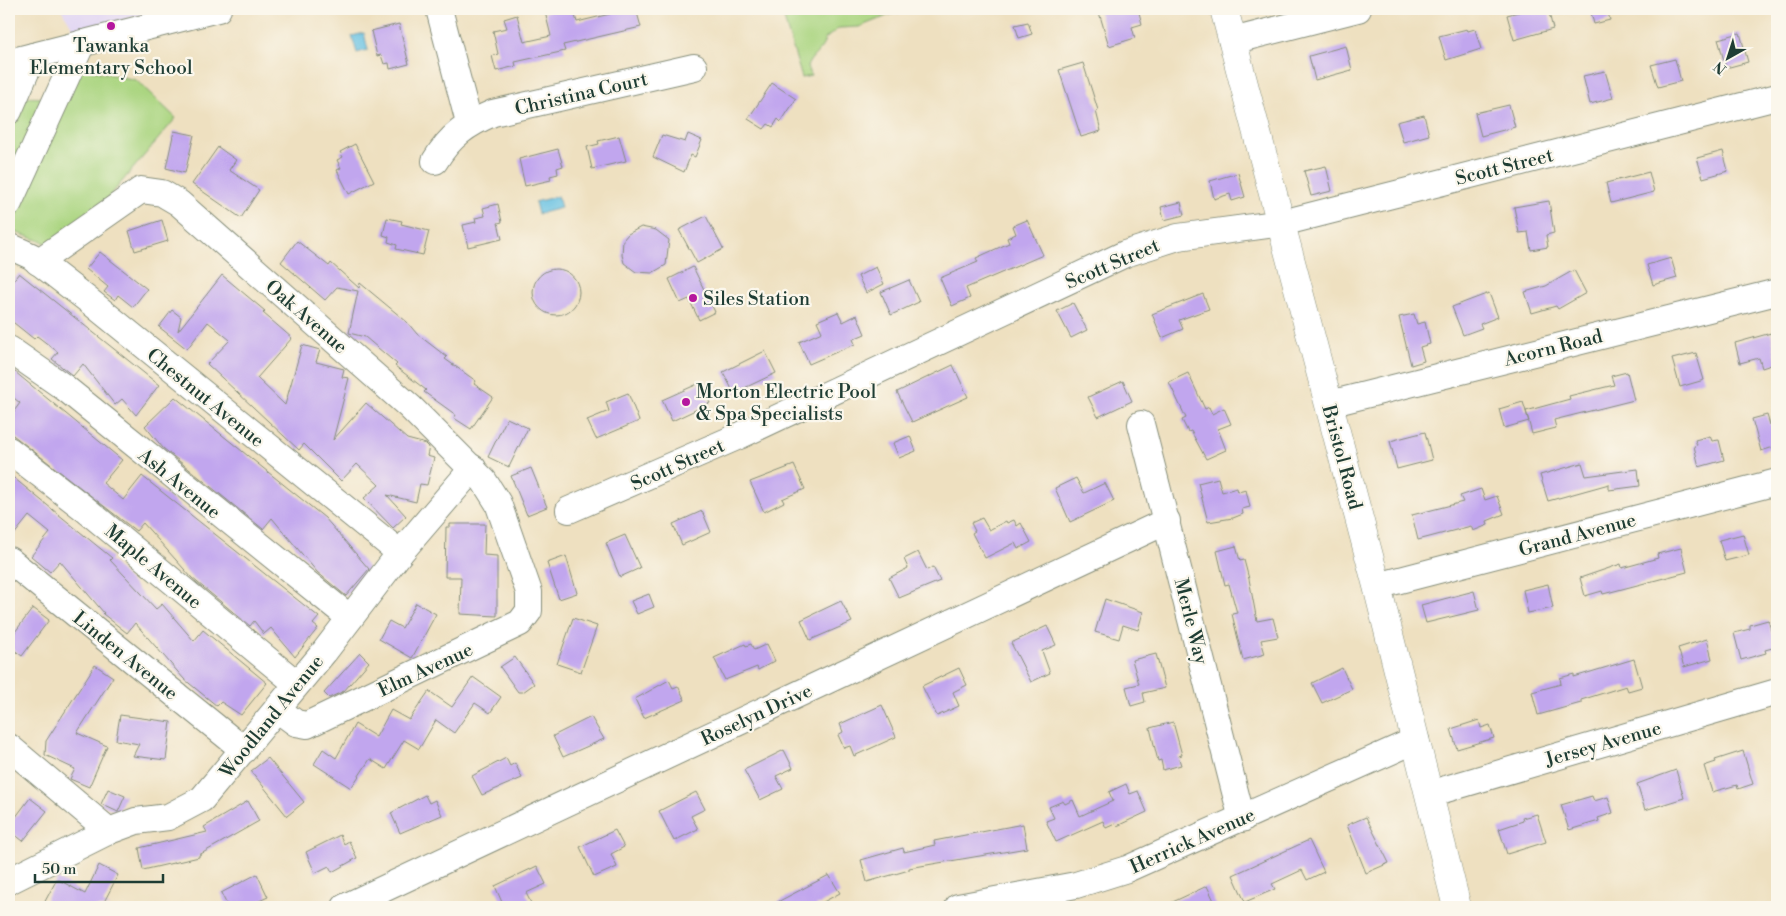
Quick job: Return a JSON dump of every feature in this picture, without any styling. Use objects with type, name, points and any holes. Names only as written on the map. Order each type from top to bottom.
[{"type":"main road","name":"Bristol Road","points":[[1224,9],[1377,586],[1457,907]]},
{"type":"street","points":[[9,111],[21,59],[218,9]]},
{"type":"street","points":[[439,9],[469,123]]},
{"type":"street","points":[[1232,41],[1358,9]]},
{"type":"street","points":[[9,202],[82,43]]},
{"type":"street","name":"Christina Court","points":[[435,161],[445,145],[469,123],[493,113],[694,67]]},
{"type":"street","name":"Scott Street","points":[[569,510],[723,444],[1125,254],[1178,237],[1282,223],[1777,97]]},
{"type":"street","name":"Oak Avenue","points":[[38,262],[141,190],[162,193],[179,203],[355,358],[473,468],[498,503],[521,567]]},
{"type":"street","name":"Chestnut Avenue","points":[[9,246],[38,262],[400,554]]},
{"type":"street","name":"Acorn Road","points":[[1329,404],[1777,292]]},
{"type":"street","name":"Ash Avenue","points":[[9,349],[65,388],[350,618]]},
{"type":"street","name":"Merle Way","points":[[1141,424],[1242,819]]},
{"type":"street","name":"Maple Avenue","points":[[9,450],[85,508],[297,684]]},
{"type":"street","name":"Woodland Avenue","points":[[9,881],[109,831],[136,821],[168,817],[194,805],[202,799],[244,750],[400,554],[473,468]]},
{"type":"street","name":"Grand Avenue","points":[[1377,586],[1777,482]]},
{"type":"street","name":"Roselyn Drive","points":[[345,907],[1167,521]]},
{"type":"street","name":"Linden Avenue","points":[[9,560],[244,750]]},
{"type":"street","name":"Elm Avenue","points":[[277,709],[296,723],[307,725],[513,629],[524,619],[529,611],[531,600],[521,567]]},
{"type":"street","name":"Jersey Avenue","points":[[1429,794],[1777,692]]},
{"type":"street","name":"Herrick Avenue","points":[[958,907],[1102,878],[1128,869],[1416,740]]},
{"type":"street","points":[[9,747],[109,831]]},
{"type":"shaded area","name":"Tawanka Elementary School","points":[[61,9],[220,9],[82,43]]},
{"type":"green space","points":[[781,9],[910,9],[907,12],[892,14],[859,27],[839,28],[825,39],[824,44],[809,63],[807,67],[811,76],[802,78]]},
{"type":"green space","points":[[78,67],[136,80],[176,118],[97,211],[49,244],[9,230],[9,221]]},
{"type":"green space","points":[[24,97],[46,98],[9,181],[9,131]]},
{"type":"water","points":[[364,33],[368,50],[357,53],[352,36]]},
{"type":"water","points":[[558,196],[561,208],[538,214],[535,202]]},
{"type":"building","points":[[558,9],[573,9],[577,22],[610,14],[609,9],[636,9],[641,27],[563,45],[565,51],[515,62],[516,66],[496,71],[492,56],[498,54],[493,31],[507,28],[504,19],[517,15],[524,42],[551,36],[545,12]]},
{"type":"building","points":[[1098,9],[1138,9],[1142,24],[1132,27],[1135,38],[1109,46]]},
{"type":"building","points":[[1530,9],[1548,9],[1553,29],[1514,40],[1507,15]]},
{"type":"building","points":[[1590,9],[1607,9],[1610,20],[1594,24]]},
{"type":"building","points":[[1028,22],[1032,34],[1019,38],[1015,25]]},
{"type":"building","points":[[399,24],[409,64],[390,69],[389,63],[384,64],[381,55],[377,56],[371,31]]},
{"type":"building","points":[[1467,29],[1468,31],[1475,29],[1481,49],[1446,60],[1439,36]]},
{"type":"building","points":[[1740,33],[1748,62],[1726,68],[1718,39]]},
{"type":"building","points":[[1346,46],[1352,70],[1315,80],[1309,56]]},
{"type":"building","points":[[1675,59],[1681,81],[1658,87],[1651,65]]},
{"type":"building","points":[[1083,63],[1098,110],[1096,111],[1101,131],[1081,137],[1059,70]]},
{"type":"building","points":[[1605,71],[1613,98],[1590,104],[1583,76]]},
{"type":"building","points":[[772,83],[796,99],[781,122],[778,119],[773,127],[768,124],[764,129],[748,119]]},
{"type":"building","points":[[1509,105],[1515,127],[1481,136],[1475,113]]},
{"type":"building","points":[[1424,115],[1429,135],[1403,142],[1397,122]]},
{"type":"building","points":[[174,131],[194,135],[185,173],[166,168]]},
{"type":"building","points":[[688,134],[702,140],[695,157],[691,155],[684,172],[653,157],[662,135],[685,142]]},
{"type":"building","points":[[619,136],[626,161],[592,169],[587,147],[599,144],[598,141]]},
{"type":"building","points":[[355,144],[374,181],[349,194],[337,170],[341,168],[337,160],[343,157],[340,152]]},
{"type":"building","points":[[218,147],[236,160],[229,170],[259,190],[241,218],[192,184]]},
{"type":"building","points":[[558,149],[563,166],[557,168],[558,174],[550,176],[551,180],[525,186],[519,159]]},
{"type":"building","points":[[1723,151],[1728,171],[1703,178],[1697,158]]},
{"type":"building","points":[[1326,166],[1332,191],[1311,196],[1304,171]]},
{"type":"building","points":[[1649,172],[1654,192],[1611,203],[1606,183]]},
{"type":"building","points":[[1238,173],[1245,197],[1232,201],[1230,194],[1214,199],[1210,181]]},
{"type":"building","points":[[1549,201],[1554,233],[1546,235],[1548,247],[1531,250],[1528,232],[1519,233],[1514,207]]},
{"type":"building","points":[[1181,202],[1184,215],[1164,220],[1161,207]]},
{"type":"building","points":[[498,204],[502,222],[498,223],[502,239],[468,247],[463,225],[476,222],[475,218],[485,216],[483,208]]},
{"type":"building","points":[[706,216],[723,249],[697,263],[679,230]]},
{"type":"building","points":[[387,218],[402,221],[401,224],[429,231],[423,255],[396,249],[397,245],[388,242],[389,237],[383,235]]},
{"type":"building","points":[[162,220],[168,241],[135,251],[129,231]]},
{"type":"building","points":[[1027,220],[1043,255],[966,288],[970,298],[952,306],[940,278],[978,262],[976,258],[1009,243],[1007,238],[1016,234],[1013,226]]},
{"type":"building","points":[[641,227],[656,230],[669,240],[666,265],[652,273],[636,272],[624,263],[622,255],[623,240],[628,234]]},
{"type":"building","points":[[297,241],[329,266],[331,263],[359,288],[360,283],[407,322],[417,334],[447,357],[445,359],[476,381],[474,384],[493,397],[471,429],[454,418],[456,415],[424,392],[426,390],[395,366],[397,364],[365,337],[349,333],[358,291],[337,287],[325,300],[281,262]]},
{"type":"building","points":[[100,252],[147,289],[133,307],[118,295],[115,300],[104,292],[108,287],[86,269]]},
{"type":"building","points":[[1671,258],[1677,278],[1653,285],[1647,265]]},
{"type":"building","name":"Siles Station","points":[[693,267],[715,312],[699,320],[689,299],[680,303],[669,279]]},
{"type":"building","points":[[876,267],[884,284],[866,293],[858,276]]},
{"type":"building","points":[[551,269],[561,269],[575,279],[579,292],[575,305],[569,311],[561,315],[551,315],[537,305],[533,297],[533,287],[543,273]]},
{"type":"building","points":[[1574,270],[1586,293],[1558,309],[1556,306],[1532,313],[1525,292],[1546,286]]},
{"type":"building","points":[[19,273],[159,385],[136,415],[122,399],[115,405],[83,364],[73,376],[52,359],[58,352],[37,336],[34,339],[9,319],[9,286]]},
{"type":"building","points":[[222,275],[265,311],[263,313],[292,338],[257,378],[285,405],[302,345],[320,350],[316,362],[344,369],[342,377],[349,378],[333,440],[366,403],[407,439],[426,444],[429,447],[427,456],[434,458],[427,485],[420,484],[416,502],[387,495],[406,516],[393,528],[364,498],[379,485],[357,464],[341,481],[304,444],[299,450],[207,364],[230,340],[208,322],[187,349],[159,327],[172,310],[181,317],[178,331]]},
{"type":"building","points":[[909,280],[919,302],[891,315],[881,292]]},
{"type":"building","points":[[1489,293],[1498,317],[1480,324],[1482,328],[1463,335],[1452,307]]},
{"type":"building","points":[[1203,294],[1209,309],[1179,320],[1183,329],[1162,338],[1152,314]]},
{"type":"building","points":[[1073,303],[1087,330],[1071,338],[1057,311]]},
{"type":"building","points":[[838,312],[843,322],[857,315],[865,334],[853,339],[855,344],[809,364],[799,342],[822,332],[817,321]]},
{"type":"building","points":[[1414,314],[1417,324],[1425,322],[1430,344],[1420,347],[1424,361],[1411,365],[1399,317]]},
{"type":"building","points":[[1771,333],[1777,363],[1762,368],[1759,358],[1740,363],[1735,343]]},
{"type":"building","points":[[765,351],[776,373],[734,393],[723,372]]},
{"type":"building","points":[[1696,353],[1704,380],[1680,387],[1672,359]]},
{"type":"building","points":[[953,365],[968,397],[912,422],[897,392]]},
{"type":"building","points":[[9,367],[122,460],[103,483],[123,500],[142,476],[319,617],[313,624],[318,628],[295,657],[271,628],[264,634],[254,621],[250,626],[192,578],[143,523],[136,531],[9,432],[9,418],[20,403],[9,394]]},
{"type":"building","points":[[1627,372],[1634,400],[1554,420],[1556,428],[1532,434],[1526,411],[1570,399],[1569,396],[1614,385],[1611,376]]},
{"type":"building","points":[[1188,373],[1205,409],[1209,407],[1212,414],[1224,408],[1231,424],[1218,429],[1226,450],[1206,459],[1191,431],[1188,432],[1182,420],[1186,418],[1169,382]]},
{"type":"building","points":[[1123,381],[1132,401],[1098,417],[1088,397]]},
{"type":"building","name":"Morton Electric Pool & Spa Specialists","points":[[700,383],[710,403],[672,421],[662,400]]},
{"type":"building","points":[[628,393],[639,421],[596,439],[587,420],[609,411],[606,402]]},
{"type":"building","points":[[175,397],[325,518],[369,569],[346,596],[317,572],[272,518],[263,529],[163,448],[145,426]]},
{"type":"building","points":[[1523,402],[1529,421],[1504,428],[1499,409]]},
{"type":"building","points":[[1767,415],[1770,425],[1777,423],[1777,446],[1761,451],[1752,419]]},
{"type":"building","points":[[507,418],[528,428],[509,467],[488,457]]},
{"type":"building","points":[[1425,432],[1432,460],[1397,469],[1390,441]]},
{"type":"building","points":[[910,436],[916,451],[899,458],[893,443]]},
{"type":"building","points":[[1710,436],[1712,441],[1719,440],[1724,460],[1699,467],[1694,446],[1697,445],[1695,440]]},
{"type":"building","points":[[1582,463],[1586,476],[1638,469],[1640,486],[1609,490],[1609,484],[1548,501],[1540,475]]},
{"type":"building","points":[[794,465],[805,489],[782,499],[784,502],[764,512],[750,482]]},
{"type":"building","points":[[531,468],[547,507],[527,515],[511,476]]},
{"type":"building","points":[[9,474],[112,558],[110,560],[156,609],[162,604],[194,641],[203,630],[267,683],[241,715],[221,702],[217,706],[184,679],[135,623],[127,633],[103,614],[60,561],[50,572],[31,556],[50,533],[29,516],[9,541]]},
{"type":"building","points":[[1076,478],[1084,493],[1105,483],[1114,501],[1070,522],[1055,488]]},
{"type":"building","points":[[1218,478],[1222,492],[1237,488],[1238,492],[1246,490],[1250,507],[1242,509],[1243,514],[1233,518],[1208,522],[1198,483]]},
{"type":"building","points":[[1481,489],[1485,500],[1497,496],[1504,514],[1487,521],[1488,525],[1473,531],[1471,526],[1418,540],[1412,515],[1463,502],[1460,496]]},
{"type":"building","points":[[702,511],[711,532],[682,545],[673,524]]},
{"type":"building","points":[[982,518],[989,530],[1006,521],[1007,523],[1014,520],[1017,526],[1021,523],[1031,542],[1018,549],[1015,543],[985,558],[972,533],[975,531],[971,523]]},
{"type":"building","points":[[450,524],[485,524],[484,555],[497,556],[497,616],[460,614],[461,577],[445,577],[446,527],[450,527]]},
{"type":"building","points":[[1743,534],[1749,555],[1725,561],[1719,540]]},
{"type":"building","points":[[625,535],[640,568],[620,577],[606,543]]},
{"type":"building","points":[[1236,546],[1240,561],[1244,560],[1257,621],[1273,618],[1278,637],[1261,640],[1265,654],[1243,660],[1232,614],[1237,613],[1229,584],[1225,585],[1217,551]]},
{"type":"building","points":[[1681,548],[1687,572],[1603,594],[1602,591],[1585,596],[1580,578],[1621,564],[1622,568],[1658,558],[1657,554]]},
{"type":"building","points":[[918,552],[927,570],[933,567],[940,581],[899,598],[889,578],[908,568],[904,559]]},
{"type":"building","points":[[566,556],[577,593],[559,599],[547,563]]},
{"type":"building","points":[[1548,584],[1553,608],[1528,613],[1523,590]]},
{"type":"building","points":[[1474,591],[1479,610],[1426,623],[1421,605]]},
{"type":"building","points":[[649,594],[654,607],[637,614],[631,601]]},
{"type":"building","points":[[1105,599],[1143,612],[1138,630],[1123,625],[1119,639],[1095,632]]},
{"type":"building","points":[[841,601],[852,622],[810,640],[801,620]]},
{"type":"building","points":[[416,603],[436,614],[412,658],[379,639],[389,621],[402,628]]},
{"type":"building","points":[[33,608],[49,620],[22,656],[9,646],[9,640]]},
{"type":"building","points":[[573,618],[597,626],[581,672],[557,664]]},
{"type":"building","points":[[1768,620],[1776,647],[1765,650],[1766,653],[1741,660],[1734,633],[1750,629],[1750,625]]},
{"type":"building","points":[[1047,626],[1056,645],[1042,651],[1050,673],[1031,682],[1011,643]]},
{"type":"building","points":[[1707,639],[1712,659],[1684,667],[1678,648]]},
{"type":"building","points":[[745,644],[746,646],[751,644],[754,650],[767,644],[775,661],[758,670],[757,667],[725,680],[714,658]]},
{"type":"building","points":[[360,653],[369,662],[344,691],[329,698],[324,693]]},
{"type":"building","points":[[1156,654],[1165,688],[1143,693],[1145,702],[1131,706],[1126,687],[1139,684],[1132,660]]},
{"type":"building","points":[[515,657],[534,684],[523,692],[518,692],[500,667]]},
{"type":"building","points":[[1634,659],[1642,687],[1628,691],[1626,686],[1581,700],[1581,703],[1538,715],[1532,692],[1561,684],[1560,678],[1574,674],[1574,677]]},
{"type":"building","points":[[95,665],[113,677],[77,733],[107,746],[89,787],[70,779],[75,769],[45,755],[46,741]]},
{"type":"building","points":[[959,668],[967,685],[953,692],[959,706],[937,716],[922,686]]},
{"type":"building","points":[[1342,668],[1352,689],[1322,703],[1312,683]]},
{"type":"building","points":[[473,677],[501,697],[490,713],[475,703],[454,733],[436,720],[419,749],[404,740],[386,769],[370,759],[351,788],[314,764],[323,749],[336,758],[355,724],[376,737],[391,710],[409,720],[429,691],[452,707]]},
{"type":"building","points":[[669,680],[673,688],[678,686],[685,700],[644,718],[635,699]]},
{"type":"building","points":[[882,705],[896,737],[854,756],[850,746],[844,748],[838,735],[843,732],[840,724]]},
{"type":"building","points":[[120,715],[171,722],[166,760],[133,756],[139,744],[116,740]]},
{"type":"building","points":[[591,717],[604,739],[563,757],[553,736]]},
{"type":"building","points":[[1479,720],[1481,728],[1490,725],[1494,738],[1457,749],[1451,729]]},
{"type":"building","points":[[1173,722],[1182,755],[1178,756],[1181,765],[1163,770],[1161,760],[1158,761],[1150,728]]},
{"type":"building","points":[[784,750],[793,768],[776,776],[783,789],[760,800],[744,770]]},
{"type":"building","points":[[1743,751],[1753,784],[1738,789],[1737,785],[1712,792],[1704,766],[1716,762],[1715,760]]},
{"type":"building","points":[[268,758],[304,802],[287,816],[251,771]]},
{"type":"building","points":[[506,758],[510,766],[515,763],[522,778],[482,795],[472,776]]},
{"type":"building","points":[[1676,770],[1684,798],[1645,810],[1637,784]]},
{"type":"building","points":[[1126,784],[1130,794],[1138,791],[1147,812],[1117,826],[1115,824],[1106,828],[1103,821],[1056,842],[1046,821],[1054,818],[1049,807],[1063,801],[1065,804],[1073,800],[1080,816],[1113,801],[1109,792]]},
{"type":"building","points":[[108,789],[125,796],[118,812],[101,804]]},
{"type":"building","points":[[696,792],[705,809],[691,816],[698,829],[674,841],[659,811]]},
{"type":"building","points":[[425,795],[429,803],[435,800],[442,815],[400,833],[391,813]]},
{"type":"building","points":[[1592,796],[1594,801],[1608,797],[1613,813],[1598,818],[1599,821],[1569,830],[1561,805]]},
{"type":"building","points":[[30,798],[47,811],[23,841],[9,830],[9,826]]},
{"type":"building","points":[[248,801],[259,821],[199,855],[199,857],[143,870],[139,848],[207,832],[204,827]]},
{"type":"building","points":[[1537,814],[1546,842],[1507,854],[1499,829],[1523,821],[1522,818]]},
{"type":"building","points":[[1366,817],[1389,863],[1366,873],[1347,825]]},
{"type":"building","points":[[1023,824],[1027,848],[909,868],[909,870],[867,882],[861,860],[903,848],[904,852],[935,845],[934,841]]},
{"type":"building","points":[[615,830],[624,847],[611,854],[617,867],[594,877],[580,847]]},
{"type":"building","points":[[340,835],[344,844],[349,841],[357,858],[332,872],[329,866],[315,873],[306,852]]},
{"type":"building","points":[[1309,840],[1324,872],[1307,880],[1302,870],[1272,884],[1275,889],[1245,902],[1233,875]]},
{"type":"building","points":[[99,865],[118,875],[103,904],[110,907],[42,907],[57,879],[85,894]]},
{"type":"building","points":[[537,866],[546,884],[526,893],[533,907],[504,907],[495,886]]},
{"type":"building","points":[[257,874],[268,897],[246,907],[228,907],[221,893]]},
{"type":"building","points":[[829,875],[840,893],[814,907],[768,907]]},
{"type":"building","points":[[1207,886],[1217,907],[1162,907]]},
{"type":"place","name":"Tawanka Elementary School","points":[[111,26]]},
{"type":"place","name":"Siles Station","points":[[693,298]]},
{"type":"place","name":"Morton Electric Pool & Spa Specialists","points":[[686,402]]}]
